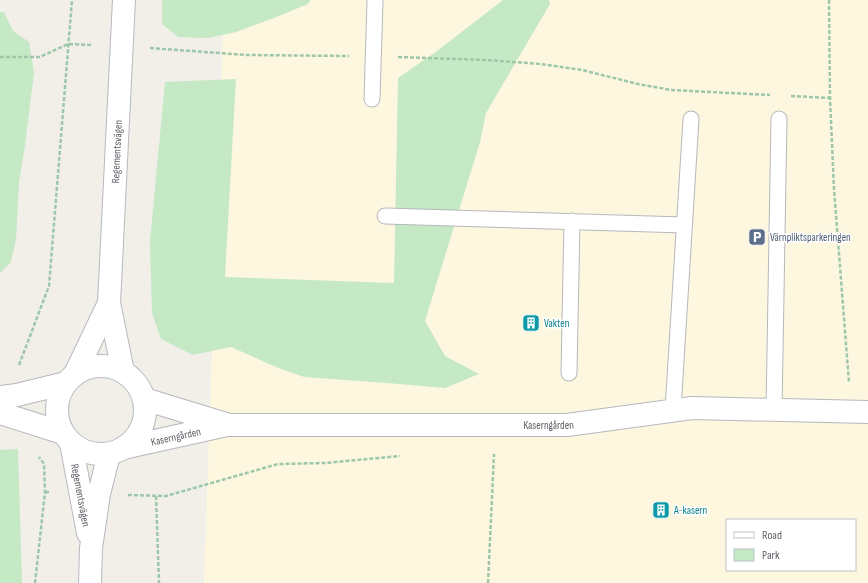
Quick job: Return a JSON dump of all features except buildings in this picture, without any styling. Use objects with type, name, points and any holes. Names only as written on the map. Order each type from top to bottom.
[{"type":"main road","name":"Regementsvägen","points":[[122,372],[109,303],[124,0]]},
{"type":"main road","name":"Regementsvägen","points":[[71,378],[109,303]]},
{"type":"main road","points":[[0,397],[18,395],[71,378],[87,368],[100,366],[112,367],[132,379],[139,388],[144,399],[144,418],[137,436],[116,451],[95,454],[82,450],[67,438],[0,413]]},
{"type":"main road","points":[[67,438],[58,420],[56,407],[59,395],[71,378]]},
{"type":"main road","name":"Kaserngården","points":[[144,399],[227,425]]},
{"type":"main road","name":"Kaserngården","points":[[116,451],[227,425],[568,425],[692,408],[859,412]]},
{"type":"main road","name":"Regementsvägen","points":[[67,438],[91,548]]},
{"type":"main road","name":"Regementsvägen","points":[[90,583],[91,548],[99,494],[116,451]]},
{"type":"lane","points":[[372,99],[375,0]]},
{"type":"lane","points":[[673,410],[691,119]]},
{"type":"lane","points":[[774,410],[780,119]]},
{"type":"lane","points":[[385,216],[684,225]]},
{"type":"lane","points":[[569,373],[572,221]]},
{"type":"path","points":[[19,363],[49,286],[72,0]]},
{"type":"path","points":[[829,0],[830,98],[834,189],[859,412]]},
{"type":"path","points":[[0,57],[40,57],[68,44],[121,46],[246,55],[374,56],[486,60],[541,64],[582,70],[638,84],[671,90],[774,96]]},
{"type":"path","points":[[790,96],[830,98]]},
{"type":"path","points":[[35,452],[44,464],[45,492],[35,583]]},
{"type":"path","points":[[487,453],[494,453],[488,583]]},
{"type":"path","points":[[152,496],[166,496],[278,464],[325,463],[402,456]]},
{"type":"path","points":[[156,496],[160,583]]},
{"type":"shaded area","points":[[224,0],[868,0],[868,583],[204,583]]},
{"type":"green space","points":[[162,0],[310,0],[308,4],[274,18],[236,32],[208,38],[178,37],[162,24]]},
{"type":"green space","points":[[503,0],[549,0],[550,4],[486,113],[480,142],[425,321],[445,356],[479,374],[445,388],[304,377],[276,367],[231,347],[193,355],[161,339],[152,313],[150,241],[165,82],[236,79],[225,277],[394,283],[398,78],[437,51]]},
{"type":"green space","points":[[0,12],[4,12],[13,31],[29,42],[34,73],[19,182],[16,239],[11,262],[0,273]]},
{"type":"green space","points":[[18,449],[22,583],[0,583],[0,450]]},
{"type":"place","name":"Värnpliktsparkeringen","points":[[757,237]]},
{"type":"place","name":"Vakten","points":[[531,323]]},
{"type":"place","name":"A-kasern","points":[[661,510]]}]
